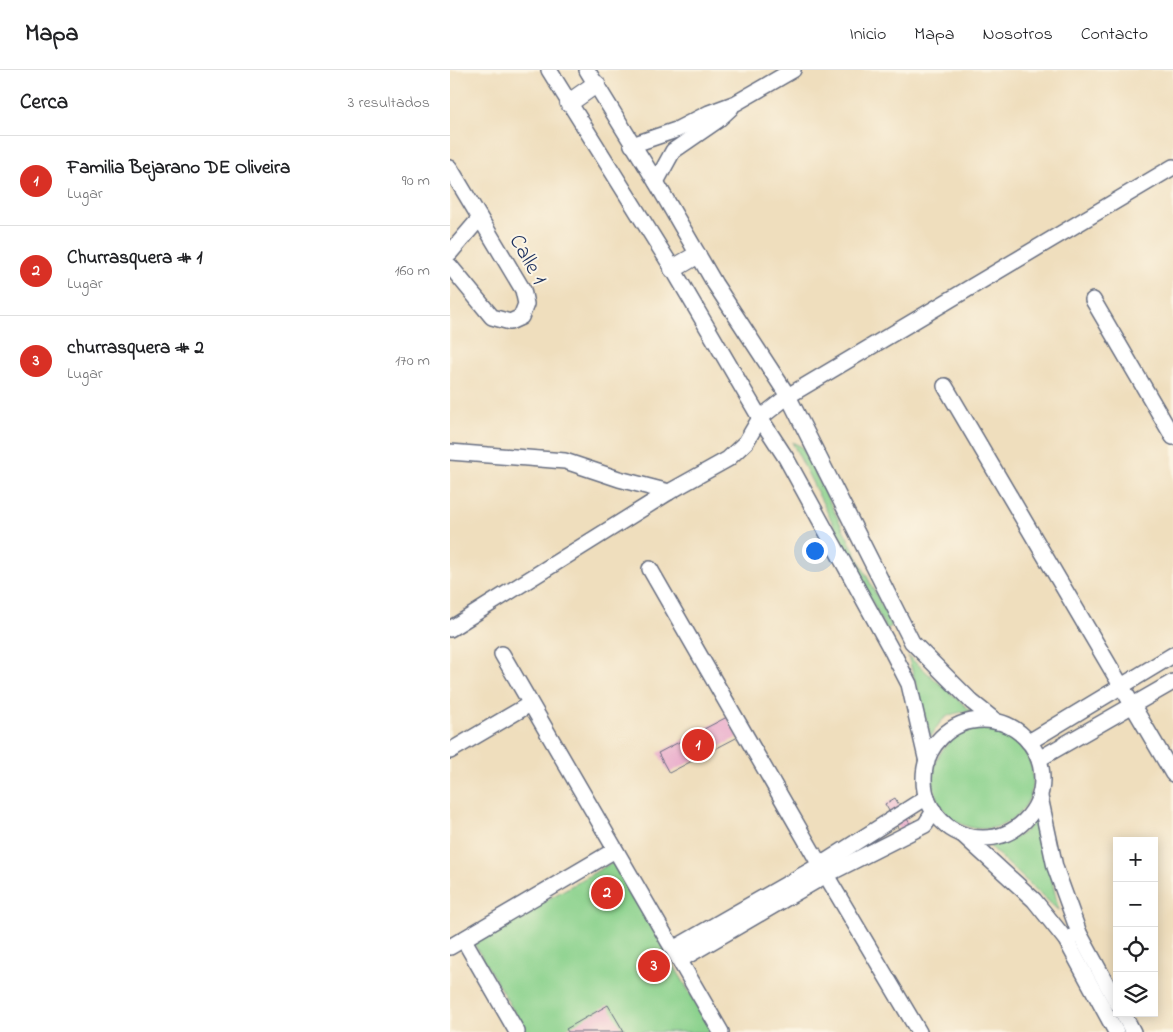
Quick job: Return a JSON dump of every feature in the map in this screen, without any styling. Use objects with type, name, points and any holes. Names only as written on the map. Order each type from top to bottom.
[{"type":"street","points":[[549,70],[673,269],[760,418],[786,458],[893,653],[909,684],[926,762],[925,786],[927,797],[934,811],[945,824],[960,833],[1072,937],[1113,997]]},
{"type":"street","points":[[632,145],[676,130],[709,113],[736,103],[793,70]]},
{"type":"street","points":[[569,103],[591,77],[656,182],[697,254],[788,396],[912,642],[972,702],[997,722]]},
{"type":"street","points":[[656,182],[673,151],[718,120],[736,103]]},
{"type":"street","points":[[450,629],[669,492],[728,459],[746,442],[760,418],[788,396],[1173,167]]},
{"type":"street","name":"Calle 1","points":[[450,168],[523,290],[526,304],[520,317],[510,322],[492,317],[450,266]]},
{"type":"street","points":[[450,253],[479,219]]},
{"type":"street","points":[[673,269],[697,254]]},
{"type":"street","points":[[1093,300],[1173,437]]},
{"type":"street","points":[[945,386],[1173,774]]},
{"type":"street","points":[[450,452],[565,461],[619,479],[669,492]]},
{"type":"street","points":[[650,569],[823,870],[919,1032]]},
{"type":"street","points":[[893,653],[912,642]]},
{"type":"street","points":[[502,654],[721,1032]]},
{"type":"street","points":[[1030,742],[1173,655]]},
{"type":"street","points":[[1039,759],[1173,682]]},
{"type":"street","points":[[450,751],[530,704]]},
{"type":"street","points":[[926,762],[934,746],[946,733],[962,724],[979,720],[997,722],[1015,729],[1030,742],[1039,759],[1042,778],[1040,797],[1072,937],[1116,1032]]},
{"type":"street","points":[[676,954],[823,870],[927,797]]},
{"type":"street","points":[[960,833],[979,838],[998,836],[1016,828],[1030,814],[1040,797]]},
{"type":"street","points":[[823,870],[925,825],[934,811]]},
{"type":"street","points":[[450,947],[615,850]]},
{"type":"street","points":[[464,940],[517,1032]]},
{"type":"street","points":[[1124,1017],[1133,1032]]},
{"type":"green space","points":[[792,442],[802,447],[892,626],[886,629]]},
{"type":"green space","points":[[908,656],[971,711],[956,713],[947,717],[939,724],[931,737]]},
{"type":"green space","points":[[983,729],[1002,733],[1019,743],[1029,760],[1033,779],[1029,798],[1019,815],[1002,825],[983,829],[964,825],[947,815],[937,798],[933,779],[937,760],[947,743],[964,733]]},
{"type":"green space","points":[[1037,816],[1059,911],[989,846],[1017,837],[1033,823]]},
{"type":"green space","points":[[613,862],[713,1032],[526,1032],[473,942]]},
{"type":"building","points":[[727,717],[738,737],[669,773],[658,753]]},
{"type":"building","points":[[895,798],[902,810],[892,816],[885,804]]},
{"type":"building","points":[[904,814],[912,827],[902,834],[893,820]]},
{"type":"building","points":[[611,882],[619,895],[603,904],[595,892]]},
{"type":"building","points":[[658,955],[666,968],[650,978],[642,965]]},
{"type":"building","points":[[608,1005],[624,1032],[568,1032],[566,1029]]},
{"type":"place","name":"Familia Bejarano DE Oliveira","points":[[698,745]]},
{"type":"place","name":"Churrasquera # 1","points":[[607,893]]},
{"type":"place","name":"churrasquera # 2","points":[[654,966]]}]
